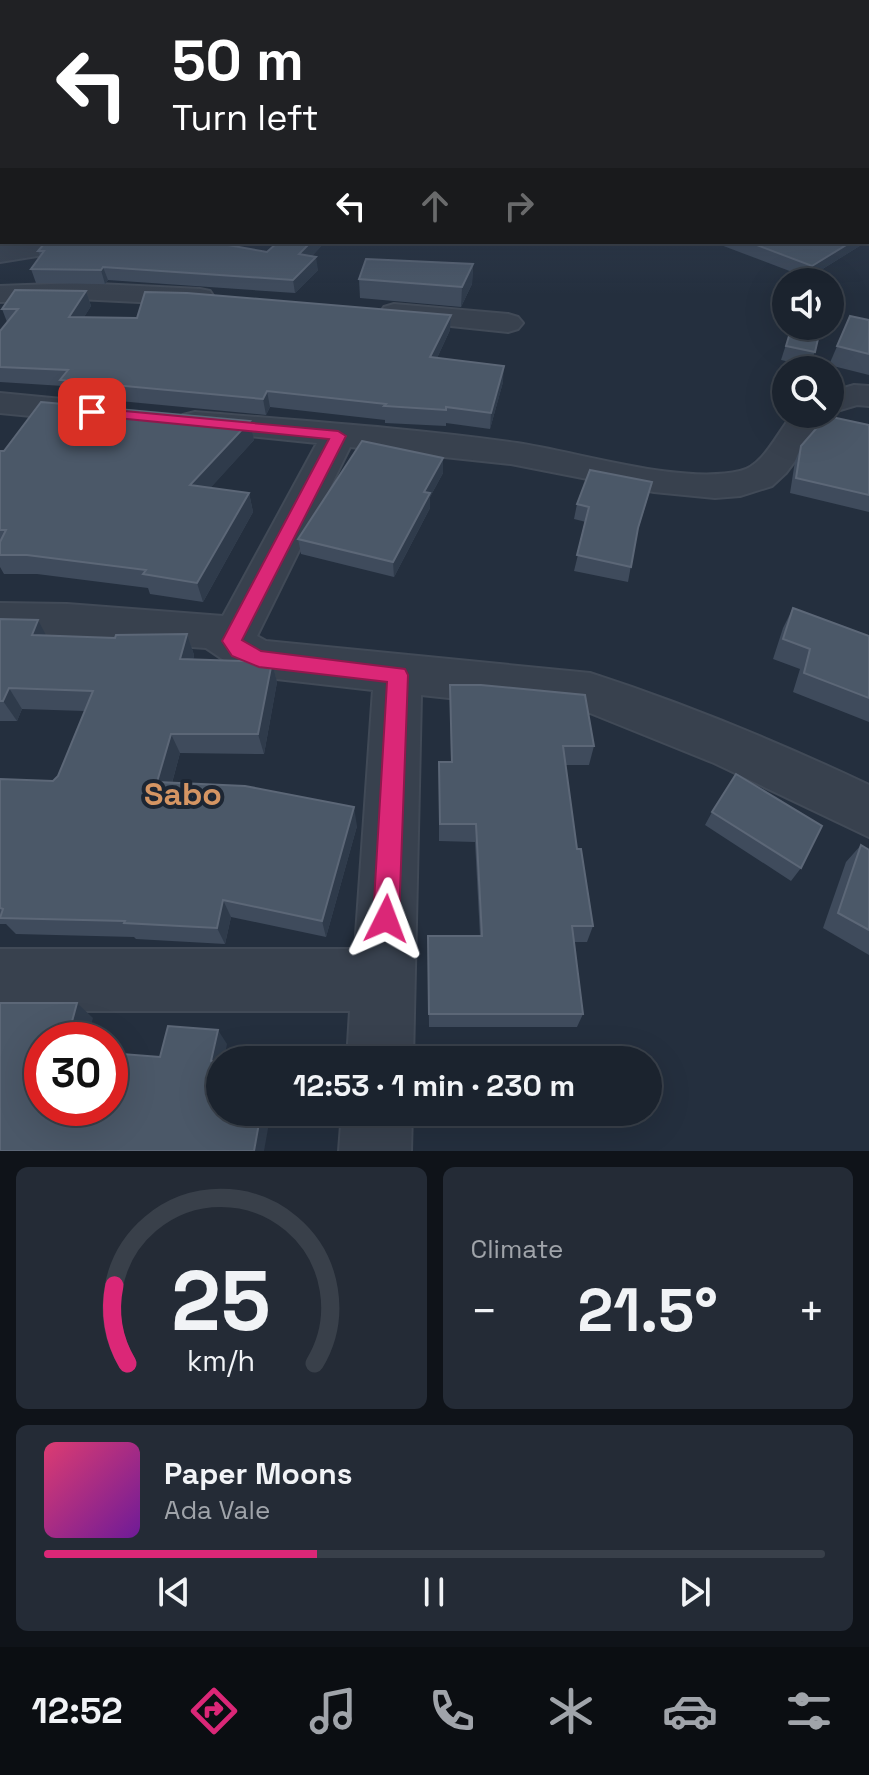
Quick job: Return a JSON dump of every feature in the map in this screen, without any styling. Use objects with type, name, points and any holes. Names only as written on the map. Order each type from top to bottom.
[{"type":"street","points":[[0,254],[60,244]]},
{"type":"street","points":[[0,294],[78,291],[229,298]]},
{"type":"street","points":[[371,310],[508,323]]},
{"type":"street","points":[[844,398],[869,396]]},
{"type":"street","points":[[0,403],[123,415]]},
{"type":"street","points":[[169,420],[542,459],[669,482],[736,485],[761,477],[796,428]]},
{"type":"street","points":[[232,641],[338,436]]},
{"type":"street","points":[[0,620],[67,621],[214,631],[232,641],[239,650],[259,659],[590,693],[649,713],[812,783],[869,812]]},
{"type":"street","points":[[381,1046],[398,675]]},
{"type":"street","points":[[0,980],[383,980]]},
{"type":"street","points":[[375,1151],[376,1126]]},
{"type":"building","points":[[44,244],[222,244],[267,252],[276,244],[309,244],[299,254],[316,257],[293,280],[103,267],[101,270],[31,269],[44,251],[38,251]]},
{"type":"building","points":[[754,244],[848,244],[812,266]]},
{"type":"building","points":[[366,259],[473,264],[462,287],[359,279]]},
{"type":"building","points":[[15,290],[86,291],[69,317],[137,318],[145,292],[451,315],[430,357],[504,366],[491,413],[446,407],[446,410],[384,406],[386,404],[267,391],[263,399],[60,380],[68,370],[0,367],[0,331],[18,309],[2,309]]},
{"type":"building","points":[[850,316],[869,320],[869,354],[837,346],[840,340],[844,340],[844,330]]},
{"type":"building","points":[[788,340],[818,340],[815,352],[786,346]]},
{"type":"building","points":[[41,402],[250,421],[190,485],[249,493],[197,583],[143,574],[146,570],[27,555],[0,555],[0,542],[6,530],[0,530],[0,451],[4,451]]},
{"type":"building","points":[[844,420],[869,425],[869,495],[796,478],[801,446],[817,428],[844,428]]},
{"type":"building","points":[[362,441],[443,458],[424,492],[430,493],[393,562],[298,539]]},
{"type":"building","points":[[590,470],[652,482],[638,528],[631,567],[577,555],[589,507],[577,504]]},
{"type":"building","points":[[793,608],[869,636],[869,698],[804,673],[810,649],[783,639]]},
{"type":"building","points":[[0,619],[38,620],[32,635],[115,638],[116,635],[187,634],[180,659],[272,662],[258,734],[171,734],[157,782],[245,786],[354,807],[322,921],[223,900],[217,928],[125,921],[0,918],[3,909],[0,908],[0,779],[53,781],[58,776],[93,691],[9,688],[3,701],[0,701]]},
{"type":"building","points":[[450,685],[585,695],[594,746],[563,746],[577,849],[581,849],[593,926],[572,926],[583,1014],[429,1014],[428,936],[482,936],[476,824],[440,824],[439,762],[452,762]]},
{"type":"building","points":[[736,774],[822,826],[801,868],[712,812]]},
{"type":"building","points":[[861,845],[869,850],[869,930],[838,913]]},
{"type":"building","points":[[0,1003],[77,1003],[72,1022],[24,1022],[24,1126],[128,1126],[128,1054],[160,1057],[168,1026],[218,1030],[214,1046],[206,1046],[206,1126],[258,1126],[254,1151],[0,1151]]},
{"type":"district","name":"Sabo","points":[[183,794]]},
{"type":"route","points":[[92,412],[338,436],[232,641],[239,650],[259,659],[398,675],[386,919]]}]
